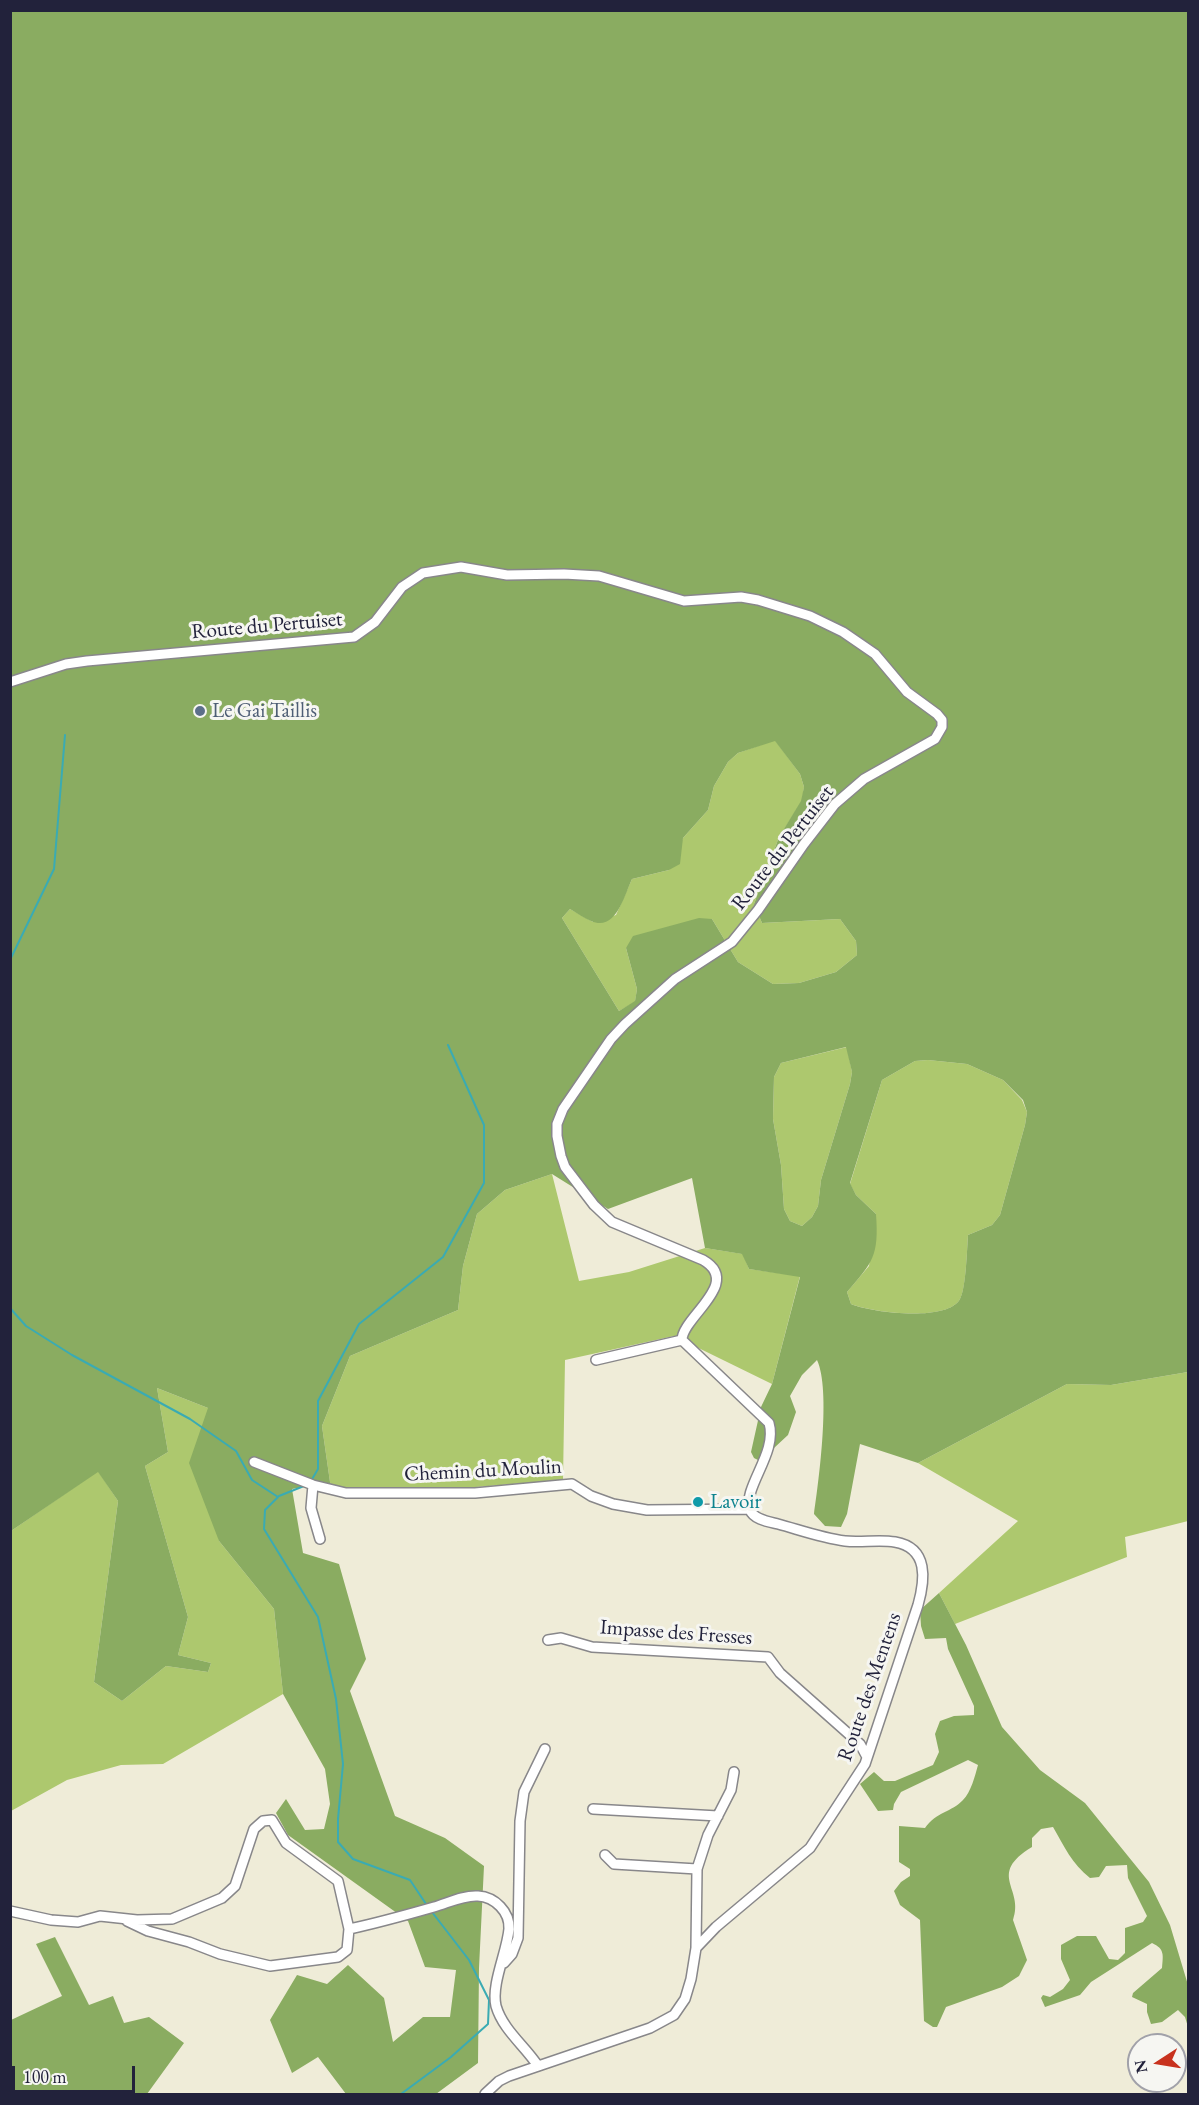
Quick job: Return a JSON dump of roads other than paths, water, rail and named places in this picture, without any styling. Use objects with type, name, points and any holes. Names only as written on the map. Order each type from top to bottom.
[{"type":"street","name":"Route du Pertuiset","points":[[10,682],[66,664],[93,660],[354,637],[375,622],[402,586],[412,579],[423,573],[461,567],[507,574],[599,576],[684,601],[741,597],[795,610],[843,632],[875,654],[907,692],[937,714],[942,720],[942,727],[935,739],[864,778],[835,804],[732,942],[675,979],[652,998],[611,1040],[569,1098],[557,1124],[557,1137],[565,1167],[594,1205],[612,1222],[693,1256],[711,1266],[715,1272],[716,1281],[713,1290],[705,1305],[685,1329],[681,1336],[682,1340]]},
{"type":"street","points":[[596,1360],[682,1340],[769,1423],[771,1430],[769,1445],[752,1493],[752,1512]]},
{"type":"street","name":"Chemin du Moulin","points":[[254,1462],[310,1484],[346,1493],[475,1493],[572,1484],[591,1496],[613,1504],[647,1510],[752,1512]]},
{"type":"street","points":[[310,1484],[311,1508],[320,1539]]},
{"type":"street","name":"Route des Mentens","points":[[696,1948],[716,1927],[810,1848],[865,1764],[923,1587],[924,1573],[920,1560],[912,1550],[897,1542],[855,1542],[833,1539],[767,1521],[752,1512]]},
{"type":"street","name":"Impasse des Fresses","points":[[548,1640],[561,1638],[592,1647],[768,1657],[780,1673],[860,1744],[867,1756]]},
{"type":"street","points":[[502,1964],[512,1954],[518,1938],[520,1821],[524,1792],[545,1749]]},
{"type":"street","points":[[485,2094],[499,2081],[650,2028],[674,2015],[685,1999],[696,1948],[697,1869],[708,1835],[731,1790],[734,1772]]},
{"type":"street","points":[[592,1809],[718,1816]]},
{"type":"street","points":[[10,1911],[51,1920],[78,1922],[100,1916],[172,1919],[222,1898],[235,1886],[254,1829],[262,1821],[272,1820],[286,1843],[338,1881],[349,1929],[347,1950],[338,1957],[270,1966],[220,1954],[181,1939],[148,1931],[119,1918]]},
{"type":"street","points":[[605,1855],[614,1864],[697,1869]]},
{"type":"street","points":[[349,1929],[383,1922],[464,1897],[486,1897],[499,1905],[507,1917],[509,1930],[496,1991],[497,2007],[509,2031],[537,2066]]},
{"type":"waterway","points":[[10,960],[54,869],[65,735]]},
{"type":"waterway","points":[[311,1481],[318,1469],[318,1401],[359,1324],[443,1257],[484,1183],[484,1125],[448,1045]]},
{"type":"waterway","points":[[10,1308],[26,1326],[72,1355],[190,1419],[236,1451],[252,1480],[278,1497],[265,1510],[264,1529],[318,1617],[336,1699],[343,1764],[338,1842],[353,1859],[410,1880],[426,1904]]},
{"type":"waterway","points":[[279,1496],[304,1486]]},
{"type":"waterway","points":[[401,2094],[451,2057],[488,2024],[489,2000],[469,1960],[432,1912]]},
{"type":"place","name":"Le Gai Taillis","points":[[200,711]]},
{"type":"place","name":"Lavoir","points":[[698,1502]]}]
